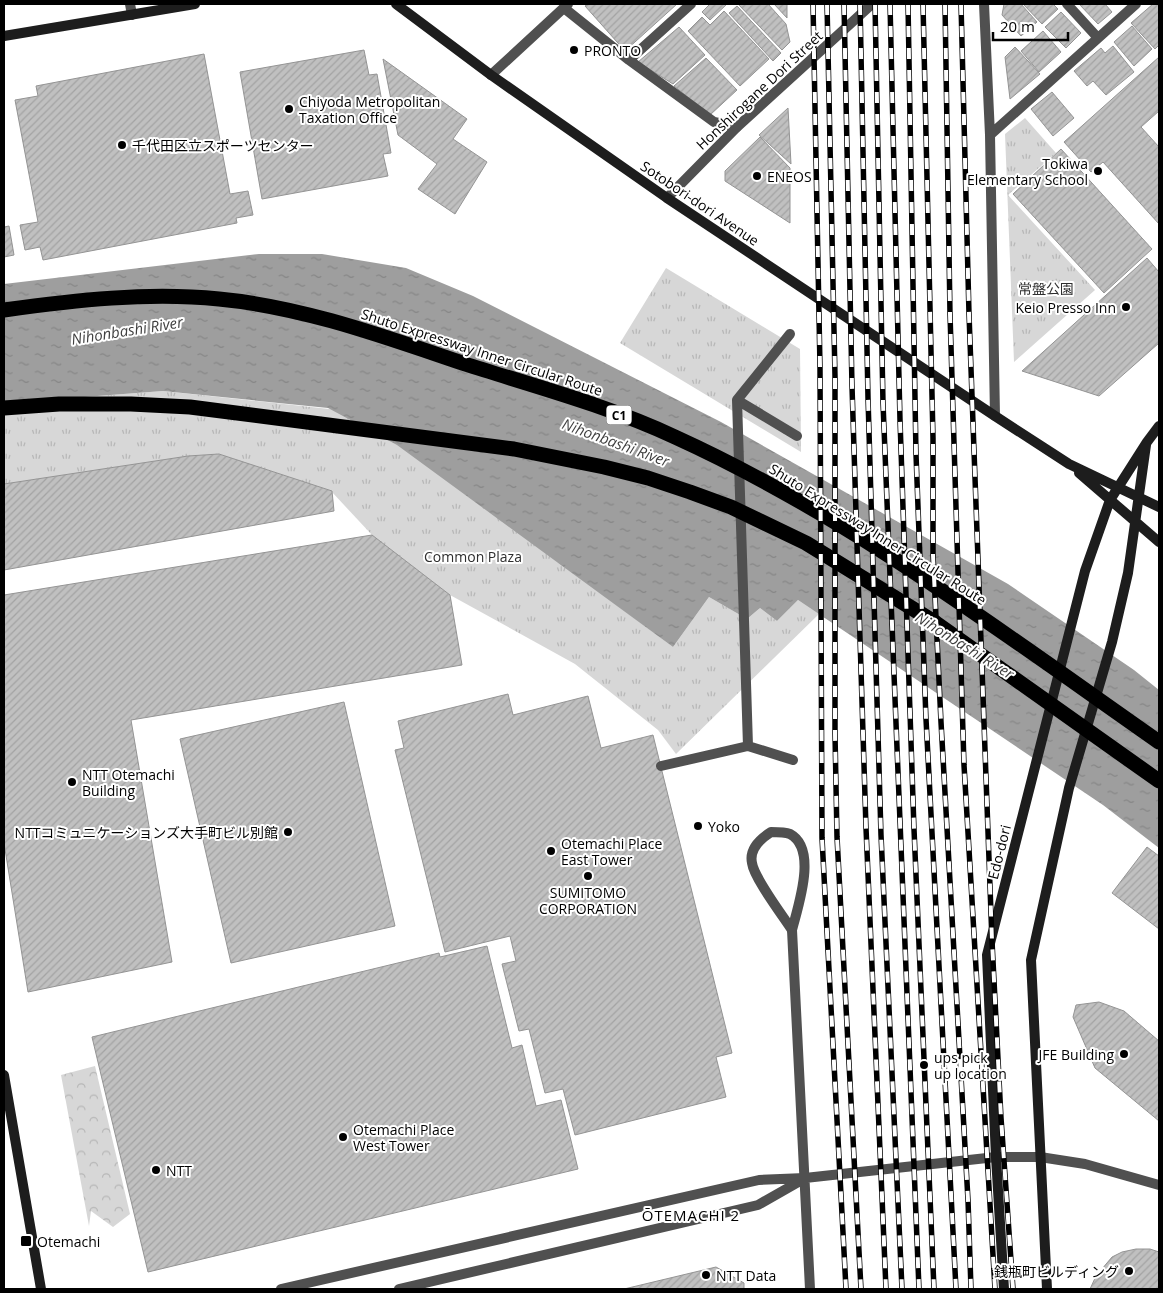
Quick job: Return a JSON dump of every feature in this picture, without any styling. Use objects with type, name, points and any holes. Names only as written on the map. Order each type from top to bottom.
[{"type":"highway","name":"Shuto Expressway Inner Circular Route","points":[[4,310],[68,302],[174,296],[220,299],[262,305],[312,316],[361,330],[610,411],[671,435],[775,487],[946,594],[1159,742]]},
{"type":"highway","points":[[4,408],[59,404],[131,404],[190,407],[514,449],[648,478],[738,510],[806,543],[936,623],[1159,781]]},
{"type":"main road","points":[[4,36],[195,4]]},
{"type":"main road","name":"Sotobori-dori Avenue","points":[[396,4],[490,75],[667,198],[1069,464]]},
{"type":"main road","name":"Edo-dori","points":[[1004,1289],[987,955],[1085,571],[1110,500],[1159,426]]},
{"type":"main road","name":"Edo-dori","points":[[1047,1289],[1031,960],[1069,788],[1112,642],[1128,572],[1147,442]]},
{"type":"main road","points":[[1069,464],[1159,507]]},
{"type":"main road","points":[[1069,464],[1159,542]]},
{"type":"main road","points":[[4,1075],[41,1289]]},
{"type":"street","points":[[130,4],[132,15]]},
{"type":"street","points":[[629,60],[691,4]]},
{"type":"street","name":"Honshirogane Dori Street","points":[[667,198],[738,127],[872,4]]},
{"type":"street","points":[[984,4],[990,135],[996,416]]},
{"type":"street","points":[[1067,4],[1098,38]]},
{"type":"street","points":[[990,135],[1136,4]]},
{"type":"street","points":[[490,75],[566,6],[629,60],[714,122],[738,127]]},
{"type":"street","points":[[748,746],[737,400],[790,334]]},
{"type":"street","points":[[737,400],[798,436]]},
{"type":"street","points":[[661,766],[748,746],[793,760]]},
{"type":"street","points":[[792,930],[758,878],[752,863],[757,842],[770,832],[790,834],[802,846],[806,866],[792,930],[810,1289]]},
{"type":"street","points":[[282,1289],[759,1180],[805,1178],[996,1158],[1040,1157],[1085,1164],[1159,1185]]},
{"type":"street","points":[[399,1289],[758,1205],[805,1178]]},
{"type":"green space","name":"常盤公園","points":[[1025,118],[1056,153],[1008,195],[1095,290],[1014,362],[1005,134]]},
{"type":"green space","points":[[666,268],[800,349],[801,452],[620,343]]},
{"type":"green space","name":"Common Plaza","points":[[163,391],[357,412],[673,647],[709,597],[747,619],[760,608],[777,621],[798,600],[819,614],[676,754],[658,730],[575,664],[450,595],[372,535],[331,491],[219,454],[188,456],[4,484],[4,407],[71,398]]},
{"type":"green space","points":[[95,1066],[130,1214],[113,1227],[91,1211],[89,1226],[61,1075]]},
{"type":"water","name":"Nihonbashi River","points":[[259,254],[322,254],[406,268],[473,296],[721,422],[1008,584],[1134,670],[1159,690],[1159,848],[1103,805],[798,600],[777,621],[760,608],[747,619],[709,597],[673,647],[397,445],[328,408],[163,391],[71,398],[4,410],[4,284]]},
{"type":"building","points":[[588,4],[677,4],[625,51],[585,6]]},
{"type":"building","points":[[710,4],[727,4],[710,20],[702,12]]},
{"type":"building","points":[[738,4],[768,4],[786,24],[790,42],[782,50]]},
{"type":"building","points":[[774,4],[787,4],[787,18]]},
{"type":"building","points":[[1004,4],[1021,4],[1037,22],[1021,36],[1002,15]]},
{"type":"building","points":[[1023,4],[1053,4],[1058,9],[1042,24]]},
{"type":"building","points":[[1079,4],[1105,4],[1112,12],[1098,24]]},
{"type":"building","points":[[1153,4],[1159,4],[1159,45],[1155,49],[1131,23]]},
{"type":"building","points":[[737,6],[781,53],[773,61],[729,13]]},
{"type":"building","points":[[724,11],[769,59],[740,86],[688,31],[702,17],[710,25]]},
{"type":"building","points":[[1061,12],[1081,33],[1066,48],[1045,27]]},
{"type":"building","points":[[1132,26],[1152,49],[1134,66],[1114,42]]},
{"type":"building","points":[[679,27],[705,55],[673,84],[638,62]]},
{"type":"building","points":[[1043,31],[1061,52],[1039,72],[1021,51]]},
{"type":"building","points":[[1113,46],[1134,72],[1106,95],[1093,81],[1087,86],[1074,71],[1101,48],[1105,53]]},
{"type":"building","points":[[1015,47],[1040,74],[1010,99],[1005,57]]},
{"type":"building","points":[[364,50],[369,75],[377,74],[391,153],[383,154],[388,176],[262,199],[240,72]]},
{"type":"building","name":"千代田区立スポーツセンター","points":[[204,54],[230,194],[248,191],[253,215],[236,218],[237,223],[43,260],[40,247],[25,250],[20,225],[38,222],[15,100],[38,96],[36,86]]},
{"type":"building","points":[[1159,57],[1159,111],[1141,127],[1159,147],[1159,224],[1103,162],[1091,172],[1064,142]]},
{"type":"building","points":[[706,58],[737,90],[710,115],[674,86]]},
{"type":"building","points":[[383,59],[467,119],[453,139],[487,162],[455,214],[418,189],[437,164],[398,135]]},
{"type":"building","points":[[1052,92],[1074,118],[1053,136],[1031,109]]},
{"type":"building","points":[[788,108],[791,164],[759,135]]},
{"type":"building","name":"ENEOS","points":[[760,137],[790,168],[790,223],[725,181],[725,171]]},
{"type":"building","points":[[1061,149],[1152,249],[1104,293],[1013,194]]},
{"type":"building","points":[[9,226],[14,255],[4,257],[4,227]]},
{"type":"building","name":"Keio Presso Inn","points":[[1147,258],[1159,272],[1159,343],[1099,396],[1022,371]]},
{"type":"building","points":[[219,454],[332,491],[334,511],[4,570],[4,484],[188,456]]},
{"type":"building","name":"NTT Otemachi Building","points":[[372,535],[450,595],[462,665],[131,720],[172,962],[28,992],[4,843],[4,595]]},
{"type":"building","name":"Otemachi Place East Tower","points":[[508,694],[513,715],[588,696],[601,748],[653,735],[732,1053],[716,1057],[726,1097],[575,1135],[563,1089],[545,1093],[529,1029],[519,1031],[502,964],[516,961],[510,936],[445,952],[395,750],[404,748],[398,721]]},
{"type":"building","name":"NTTコミュニケーションズ大手町ビル別館","points":[[344,702],[395,926],[231,963],[180,739]]},
{"type":"building","points":[[1147,847],[1159,856],[1159,929],[1112,893]]},
{"type":"building","name":"Otemachi Place West Tower","points":[[487,946],[512,1048],[522,1045],[536,1106],[561,1100],[578,1169],[148,1272],[92,1037],[439,953],[440,957]]},
{"type":"building","name":"JFE Building","points":[[1099,1002],[1124,1011],[1159,1041],[1159,1121],[1095,1068],[1073,1017],[1076,1005]]},
{"type":"building","name":"銭瓶町ビルディング","points":[[1150,1249],[1159,1252],[1159,1289],[1090,1289],[1096,1276],[1112,1257],[1122,1252]]},
{"type":"building","name":"NTT Data","points":[[716,1267],[744,1283],[744,1289],[624,1289]]},
{"type":"railway","points":[[813,4],[820,367],[822,838],[846,1289]]},
{"type":"railway","points":[[827,4],[835,376],[835,734],[837,837],[861,1289]]},
{"type":"railway","points":[[844,4],[852,386],[866,828],[886,1289]]},
{"type":"railway","points":[[860,4],[868,398],[881,835],[902,1289]]},
{"type":"railway","points":[[875,4],[883,403],[919,1289]]},
{"type":"railway","points":[[890,4],[900,420],[914,829],[934,1289]]},
{"type":"railway","points":[[908,4],[916,454],[926,719],[956,1289]]},
{"type":"railway","points":[[923,4],[933,438],[933,555],[968,1200],[971,1289]]},
{"type":"railway","points":[[945,4],[950,314],[964,765],[995,1289]]},
{"type":"railway","points":[[961,4],[969,314],[992,941],[1001,1118],[1013,1289]]},
{"type":"place","name":"PRONTO","points":[[574,50]]},
{"type":"place","name":"Chiyoda Metropolitan Taxation Office","points":[[289,109]]},
{"type":"place","name":"千代田区立スポーツセンター","points":[[122,145]]},
{"type":"place","name":"Tokiwa Elementary School","points":[[1098,171]]},
{"type":"place","name":"ENEOS","points":[[757,176]]},
{"type":"place","name":"Keio Presso Inn","points":[[1126,307]]},
{"type":"place","name":"NTT Otemachi Building","points":[[72,782]]},
{"type":"place","name":"Yoko","points":[[698,826]]},
{"type":"place","name":"NTTコミュニケーションズ大手町ビル別館","points":[[288,832]]},
{"type":"place","name":"Otemachi Place East Tower","points":[[551,851]]},
{"type":"place","name":"SUMITOMO CORPORATION","points":[[588,876]]},
{"type":"place","name":"JFE Building","points":[[1124,1054]]},
{"type":"place","name":"ups pick up location","points":[[924,1065]]},
{"type":"place","name":"Otemachi Place West Tower","points":[[343,1137]]},
{"type":"place","name":"NTT","points":[[156,1170]]},
{"type":"place","name":"Otemachi","points":[[26,1241]]},
{"type":"place","name":"銭瓶町ビルディング","points":[[1129,1271]]},
{"type":"place","name":"NTT Data","points":[[706,1275]]},
{"type":"district","name":"ŌTEMACHI 2","points":[[691,1215]]}]
